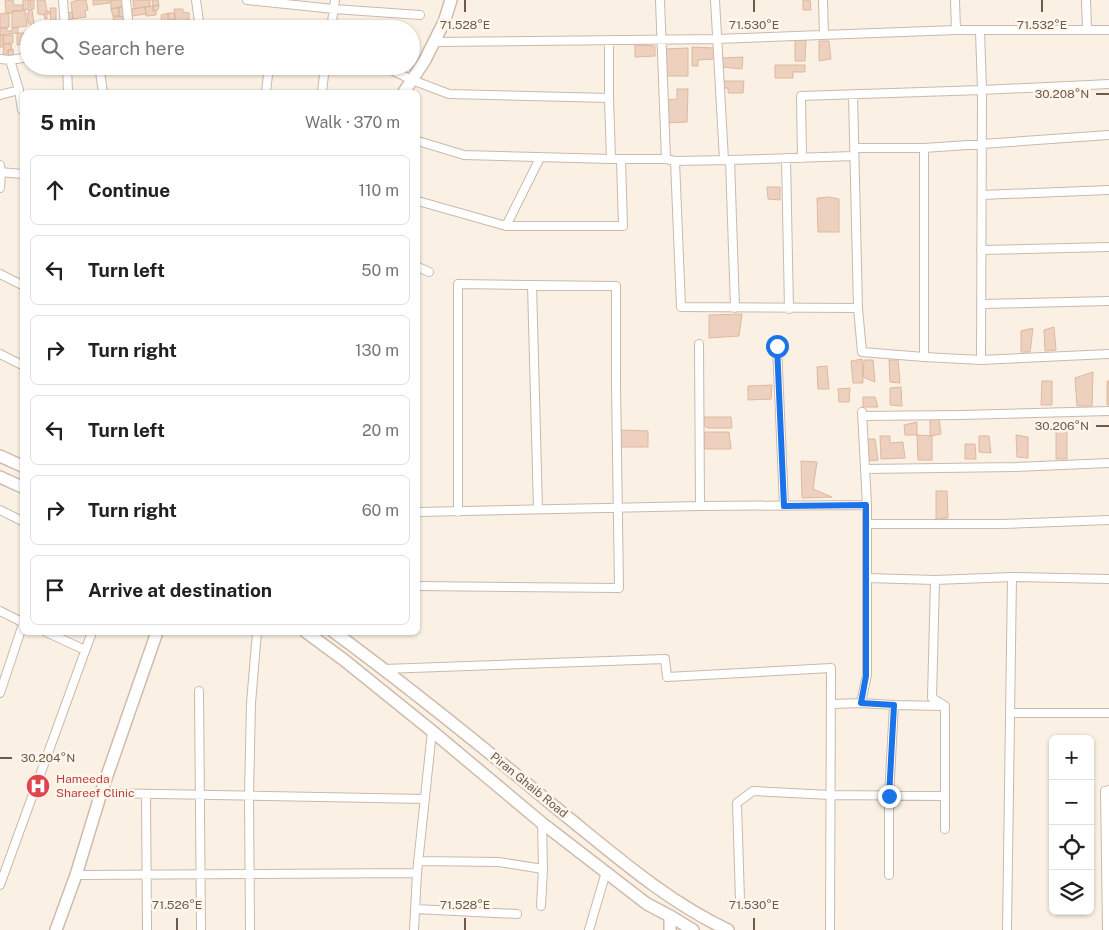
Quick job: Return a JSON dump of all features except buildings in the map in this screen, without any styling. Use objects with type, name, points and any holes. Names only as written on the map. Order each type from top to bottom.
[{"type":"main road","points":[[420,68],[444,22],[451,0]]},
{"type":"main road","points":[[405,90],[415,75]]},
{"type":"main road","points":[[0,456],[20,465]]},
{"type":"main road","points":[[0,477],[20,486]]},
{"type":"main road","points":[[56,930],[156,635]]},
{"type":"main road","name":"Piran Ghaib Road","points":[[310,635],[432,731],[542,823],[647,904],[693,930]]},
{"type":"main road","name":"Piran Ghaib Road","points":[[338,635],[416,693],[630,867],[707,920],[728,930]]},
{"type":"main road","points":[[670,916],[670,930]]},
{"type":"street","points":[[63,0],[64,20]]},
{"type":"street","points":[[126,0],[128,20]]},
{"type":"street","points":[[196,0],[199,20]]},
{"type":"street","points":[[247,0],[420,15]]},
{"type":"street","points":[[332,20],[335,0]]},
{"type":"street","points":[[660,0],[666,160]]},
{"type":"street","points":[[715,0],[727,160],[735,308]]},
{"type":"street","points":[[823,0],[824,35]]},
{"type":"street","points":[[955,0],[956,30]]},
{"type":"street","points":[[1086,0],[1087,30]]},
{"type":"street","points":[[434,42],[717,39],[956,30],[1109,30]]},
{"type":"street","points":[[980,31],[982,90],[981,360]]},
{"type":"street","points":[[609,40],[611,160]]},
{"type":"street","points":[[0,60],[20,58]]},
{"type":"street","points":[[10,60],[20,97]]},
{"type":"street","points":[[67,75],[68,90]]},
{"type":"street","points":[[100,75],[103,90]]},
{"type":"street","points":[[266,90],[268,75]]},
{"type":"street","points":[[322,90],[324,75]]},
{"type":"street","points":[[402,75],[449,94],[609,98]]},
{"type":"street","points":[[802,158],[801,96],[1109,84]]},
{"type":"street","points":[[0,95],[19,90]]},
{"type":"street","points":[[853,95],[858,308],[862,352],[981,360],[1109,354]]},
{"type":"street","points":[[420,142],[464,155],[675,161],[802,158],[854,152],[982,145],[1109,135]]},
{"type":"street","points":[[924,148],[924,357]]},
{"type":"street","points":[[506,226],[540,158]]},
{"type":"street","points":[[786,158],[789,309]]},
{"type":"street","points":[[420,202],[506,226],[623,226],[621,159]]},
{"type":"street","points":[[675,161],[681,307],[858,308]]},
{"type":"street","points":[[0,188],[0,170],[20,174]]},
{"type":"street","points":[[982,195],[1109,190]]},
{"type":"street","points":[[982,250],[1109,247]]},
{"type":"street","points":[[420,268],[429,272]]},
{"type":"street","points":[[0,274],[20,284]]},
{"type":"street","points":[[420,586],[619,588],[616,286],[458,284],[458,512]]},
{"type":"street","points":[[532,285],[538,509]]},
{"type":"street","points":[[981,304],[1109,301]]},
{"type":"street","points":[[699,344],[700,506]]},
{"type":"street","points":[[777,346],[784,506]]},
{"type":"street","points":[[0,354],[20,364]]},
{"type":"street","points":[[861,703],[866,676],[866,505],[862,414],[961,415],[1109,411]]},
{"type":"street","points":[[865,469],[1016,467],[1109,463]]},
{"type":"street","points":[[420,512],[700,506],[866,505]]},
{"type":"street","points":[[0,510],[20,520]]},
{"type":"street","points":[[866,524],[1002,524],[1109,520]]},
{"type":"street","points":[[866,578],[935,580],[1012,577],[1109,580]]},
{"type":"street","points":[[1007,930],[1012,577]]},
{"type":"street","points":[[935,580],[932,698],[945,706]]},
{"type":"street","points":[[0,611],[20,621]]},
{"type":"street","points":[[0,690],[20,633]]},
{"type":"street","points":[[52,635],[85,650]]},
{"type":"street","points":[[0,885],[91,635]]},
{"type":"street","points":[[250,930],[249,796],[251,703],[258,635]]},
{"type":"street","points":[[384,669],[665,658],[667,677],[831,668],[830,930]]},
{"type":"street","points":[[199,691],[201,930]]},
{"type":"street","points":[[831,704],[861,703],[945,706]]},
{"type":"street","points":[[889,875],[889,796],[894,705]]},
{"type":"street","points":[[945,706],[945,829]]},
{"type":"street","points":[[1010,713],[1109,713]]},
{"type":"street","points":[[414,930],[418,861],[432,731]]},
{"type":"street","points":[[1107,930],[1105,791],[1109,790]]},
{"type":"street","points":[[740,900],[737,803],[753,791],[830,795],[945,796]]},
{"type":"street","points":[[101,793],[425,799]]},
{"type":"street","points":[[146,794],[147,930]]},
{"type":"street","points":[[541,906],[543,869],[542,823]]},
{"type":"street","points":[[418,861],[499,862],[543,869]]},
{"type":"street","points":[[589,930],[606,872]]},
{"type":"street","points":[[76,875],[417,874]]},
{"type":"street","points":[[415,909],[517,914]]},
{"type":"place","name":"Hameeda Shareef Clinic","points":[[38,786]]},
{"type":"route","points":[[777,346],[784,506],[866,505],[866,676],[861,703],[894,705],[889,796]]}]
